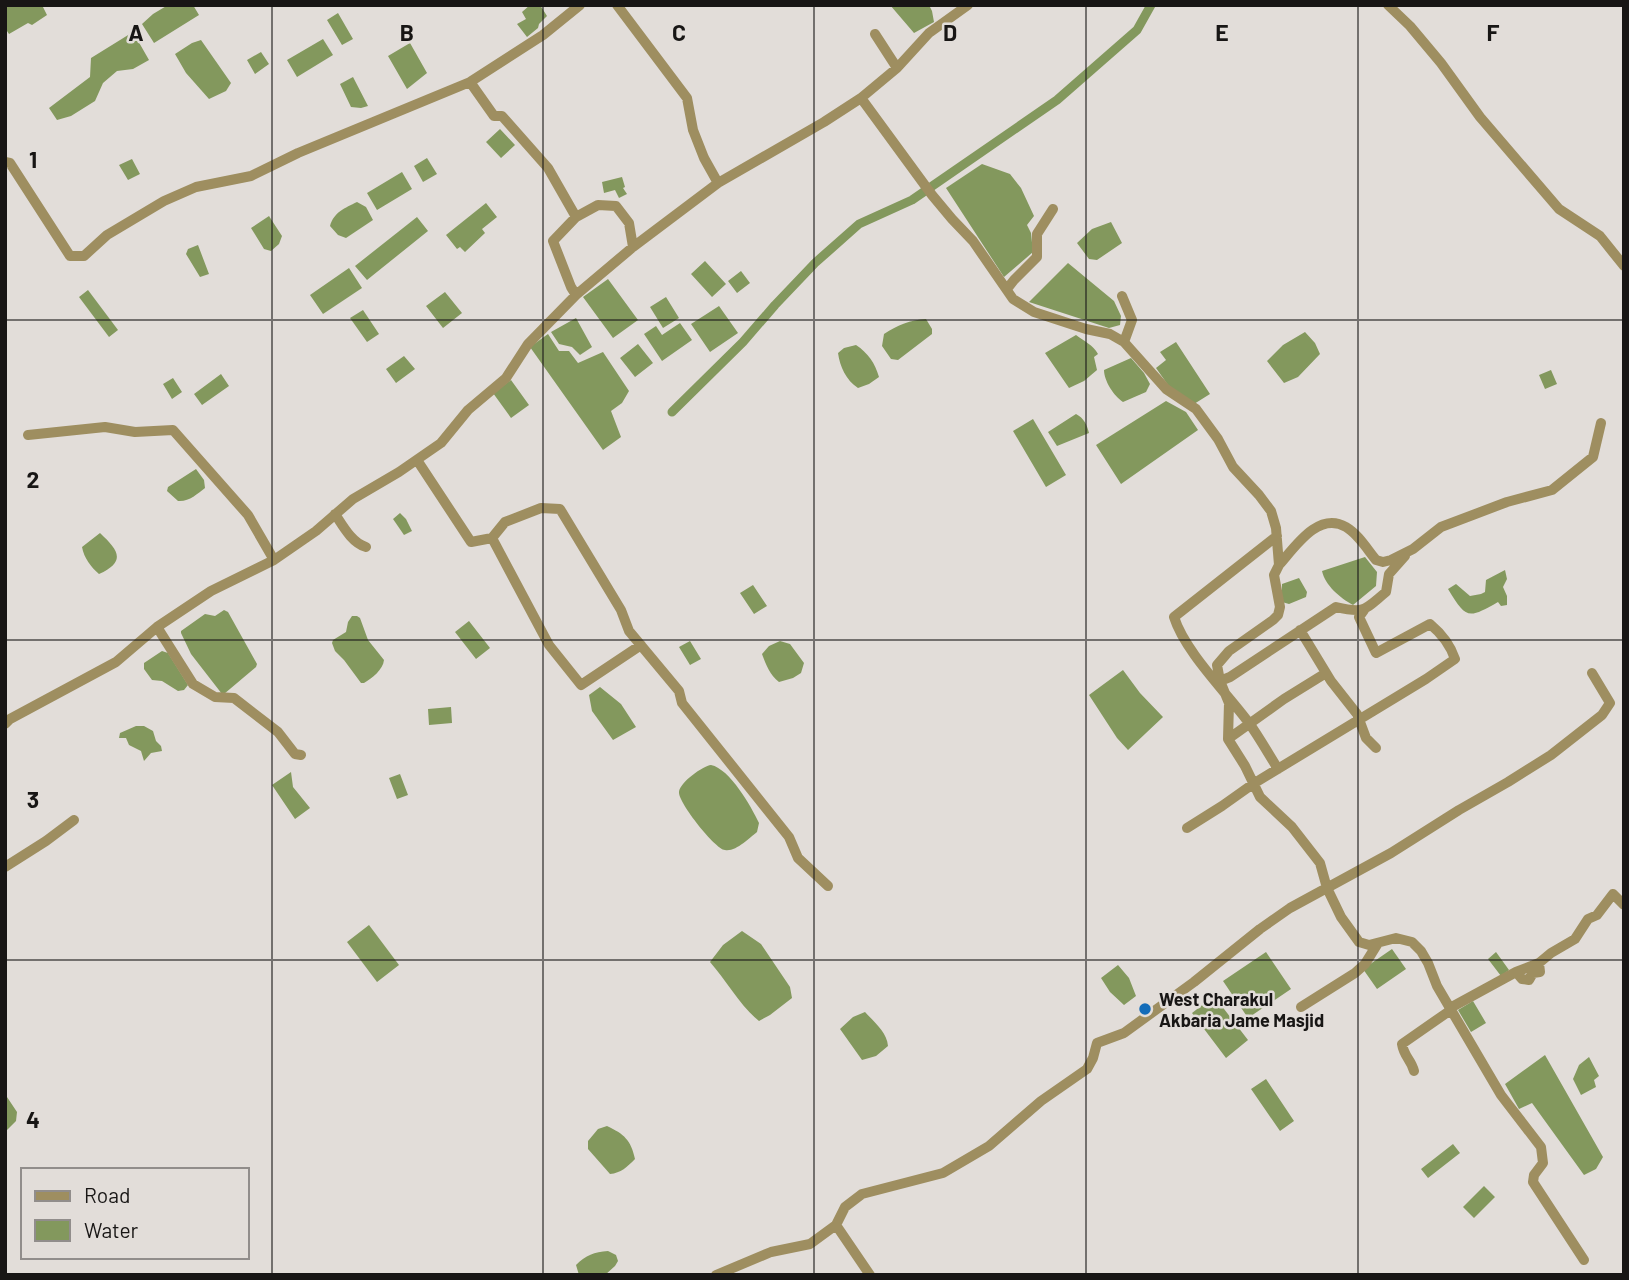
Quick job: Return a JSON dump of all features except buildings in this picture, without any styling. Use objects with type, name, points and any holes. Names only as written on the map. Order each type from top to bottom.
[{"type":"street","points":[[5,162],[10,163],[70,256],[85,256],[107,235],[163,201],[196,187],[251,176],[298,153],[470,82],[543,35],[580,5]]},
{"type":"street","points":[[617,5],[687,98],[693,130],[718,183]]},
{"type":"street","points":[[5,724],[116,662],[157,627],[211,591],[274,560],[316,531],[353,499],[441,443],[468,410],[506,378],[528,344],[576,295],[632,247],[718,183],[861,98],[897,68],[929,33],[968,5]]},
{"type":"street","points":[[1388,5],[1441,62],[1480,117],[1559,209],[1600,236],[1624,266]]},
{"type":"street","points":[[875,34],[897,68]]},
{"type":"street","points":[[470,82],[494,116],[502,116],[548,168],[576,217]]},
{"type":"street","points":[[861,98],[929,190],[973,241],[1013,299],[1034,312],[1110,334],[1124,342],[1166,389],[1196,409],[1219,439],[1233,467],[1271,510],[1276,528],[1279,565]]},
{"type":"street","points":[[576,295],[553,241],[576,217],[598,205],[616,206],[629,223],[632,247]]},
{"type":"street","points":[[1007,289],[1037,257],[1037,234],[1053,209]]},
{"type":"street","points":[[1122,296],[1132,320],[1124,342]]},
{"type":"street","points":[[1187,828],[1455,659],[1439,631],[1430,624],[1376,653],[1359,617],[1386,592],[1389,574],[1413,549],[1441,527],[1507,502],[1552,490],[1592,457],[1601,423]]},
{"type":"street","points":[[28,435],[105,427],[135,432],[173,430],[248,515],[274,560]]},
{"type":"street","points":[[417,460],[471,542],[492,538],[505,522],[541,508],[560,509],[621,610],[629,631],[679,691],[682,702],[789,838],[799,858],[828,886]]},
{"type":"street","points":[[335,514],[361,547],[366,547]]},
{"type":"street","points":[[1413,549],[1383,562],[1376,560],[1358,537],[1346,527],[1332,522],[1314,528],[1279,565],[1274,575],[1280,607],[1278,615],[1229,651],[1217,665],[1229,703],[1228,739],[1260,797],[1292,827],[1320,863],[1327,888],[1341,916],[1359,942],[1369,945],[1396,938],[1412,942],[1421,951],[1437,986],[1501,1095],[1541,1147],[1543,1163],[1534,1175],[1534,1182],[1584,1260]]},
{"type":"street","points":[[1277,536],[1174,617],[1191,648],[1250,724],[1278,769]]},
{"type":"street","points":[[492,538],[550,645],[581,685],[641,645]]},
{"type":"street","points":[[1222,686],[1230,677],[1336,607],[1355,612],[1364,610]]},
{"type":"street","points":[[157,627],[192,684],[215,697],[234,698],[278,732],[295,754],[302,755]]},
{"type":"street","points":[[1300,631],[1359,719],[1366,738],[1376,748]]},
{"type":"street","points":[[1228,739],[1326,673]]},
{"type":"street","points":[[716,1275],[771,1252],[810,1244],[836,1225],[845,1207],[862,1194],[943,1173],[989,1146],[1041,1101],[1087,1069],[1097,1043],[1125,1033],[1273,918],[1391,853],[1508,782],[1550,755],[1602,715],[1610,703],[1592,673]]},
{"type":"street","points":[[5,867],[74,820]]},
{"type":"street","points":[[1414,1071],[1404,1054],[1402,1044],[1448,1012],[1450,1007],[1516,972],[1539,963],[1575,939],[1588,919],[1597,915],[1613,894],[1624,905]]},
{"type":"street","points":[[1301,1007],[1355,973],[1365,964],[1378,943]]},
{"type":"street","points":[[836,1225],[870,1275]]},
{"type":"water","points":[[5,5],[42,5],[47,15],[32,25],[28,23],[9,34],[5,28]]},
{"type":"water","points":[[168,5],[193,5],[199,15],[154,43],[142,24]]},
{"type":"water","points":[[530,5],[540,5],[547,16],[527,37],[517,24],[526,19],[522,12]]},
{"type":"water","points":[[890,5],[929,5],[934,22],[914,33]]},
{"type":"water","points":[[338,13],[353,39],[342,45],[327,20]]},
{"type":"water","points":[[133,32],[149,60],[133,69],[117,71],[103,83],[95,101],[71,116],[57,120],[49,108],[90,77],[91,58]]},
{"type":"water","points":[[323,39],[333,55],[297,77],[287,60]]},
{"type":"water","points":[[201,40],[231,83],[226,91],[209,99],[186,73],[175,54]]},
{"type":"water","points":[[410,43],[427,73],[407,89],[388,56]]},
{"type":"water","points":[[261,52],[269,64],[255,74],[247,60]]},
{"type":"water","points":[[353,77],[368,106],[351,107],[340,84]]},
{"type":"water","points":[[500,129],[515,145],[501,158],[486,142]]},
{"type":"water","points":[[427,158],[437,174],[423,182],[414,166]]},
{"type":"water","points":[[132,159],[140,174],[128,180],[119,165]]},
{"type":"water","points":[[982,164],[1010,174],[1021,188],[1034,216],[1027,225],[1031,233],[1033,252],[1004,277],[946,188]]},
{"type":"water","points":[[402,172],[412,189],[377,210],[367,193]]},
{"type":"water","points":[[622,177],[623,188],[627,194],[619,198],[615,190],[604,193],[602,182]]},
{"type":"water","points":[[357,202],[366,207],[373,220],[346,238],[338,235],[330,226],[334,217]]},
{"type":"water","points":[[486,203],[497,217],[482,229],[485,233],[465,252],[460,247],[457,249],[446,235]]},
{"type":"water","points":[[269,216],[282,236],[279,244],[271,251],[264,249],[251,228]]},
{"type":"water","points":[[417,217],[428,231],[367,280],[355,266]]},
{"type":"water","points":[[1111,222],[1122,243],[1097,260],[1089,259],[1077,243],[1092,229]]},
{"type":"water","points":[[198,245],[209,274],[200,277],[186,254],[188,249]]},
{"type":"water","points":[[705,261],[726,284],[712,297],[691,274]]},
{"type":"water","points":[[1068,263],[1114,301],[1121,316],[1120,325],[1109,328],[1029,302]]},
{"type":"water","points":[[349,268],[362,288],[323,314],[310,295]]},
{"type":"water","points":[[741,271],[750,283],[737,293],[728,281]]},
{"type":"water","points":[[608,279],[638,320],[613,338],[583,297]]},
{"type":"water","points":[[88,290],[118,330],[109,337],[79,297]]},
{"type":"water","points":[[445,292],[462,313],[443,328],[426,306]]},
{"type":"water","points":[[666,297],[679,318],[663,328],[650,307]]},
{"type":"water","points":[[719,306],[738,333],[710,352],[691,324]]},
{"type":"water","points":[[363,310],[379,334],[367,342],[350,318]]},
{"type":"water","points":[[576,318],[592,347],[580,355],[572,347],[559,344],[551,332]]},
{"type":"water","points":[[926,319],[932,334],[898,360],[891,359],[882,346],[884,334],[904,323]]},
{"type":"water","points":[[680,323],[692,340],[662,361],[644,334],[656,326],[662,335]]},
{"type":"water","points":[[1305,332],[1320,354],[1298,377],[1284,383],[1267,361],[1283,345]]},
{"type":"water","points":[[548,334],[559,351],[569,351],[578,363],[603,352],[629,391],[622,403],[611,411],[621,437],[603,450],[530,347]]},
{"type":"water","points":[[1076,335],[1098,354],[1094,357],[1097,370],[1084,381],[1069,388],[1045,353]]},
{"type":"water","points":[[1176,342],[1210,394],[1194,404],[1168,385],[1156,368],[1166,360],[1160,352]]},
{"type":"water","points":[[638,344],[653,363],[635,377],[620,358]]},
{"type":"water","points":[[856,345],[870,359],[879,377],[858,388],[844,373],[838,353],[844,348]]},
{"type":"water","points":[[404,356],[415,369],[396,383],[386,369]]},
{"type":"water","points":[[1131,358],[1150,384],[1146,392],[1123,402],[1110,388],[1104,370]]},
{"type":"water","points":[[1551,370],[1557,384],[1545,389],[1539,375]]},
{"type":"water","points":[[221,374],[229,386],[202,405],[194,394]]},
{"type":"water","points":[[173,378],[182,392],[172,399],[163,384]]},
{"type":"water","points":[[511,380],[529,405],[511,418],[493,393]]},
{"type":"water","points":[[1166,401],[1186,412],[1198,430],[1121,484],[1096,445]]},
{"type":"water","points":[[1076,414],[1085,422],[1089,433],[1057,446],[1048,432]]},
{"type":"water","points":[[1033,419],[1066,475],[1046,487],[1013,431]]},
{"type":"water","points":[[196,469],[204,480],[205,488],[189,499],[178,501],[167,491],[168,487]]},
{"type":"water","points":[[400,513],[412,531],[404,535],[393,519]]},
{"type":"water","points":[[100,533],[117,555],[114,564],[99,574],[88,562],[82,547]]},
{"type":"water","points":[[1365,557],[1377,572],[1376,586],[1353,605],[1334,591],[1322,571]]},
{"type":"water","points":[[1505,570],[1507,579],[1503,587],[1507,605],[1501,606],[1498,602],[1480,612],[1468,613],[1459,606],[1448,589],[1456,584],[1470,596],[1481,594],[1485,592],[1486,580]]},
{"type":"water","points":[[1299,578],[1307,592],[1306,597],[1289,604],[1282,602],[1282,584]]},
{"type":"water","points":[[753,585],[767,606],[754,614],[740,593]]},
{"type":"water","points":[[224,610],[228,612],[257,664],[222,694],[191,654],[181,631],[205,614],[215,616]]},
{"type":"water","points":[[352,616],[360,618],[368,640],[384,660],[374,676],[364,683],[361,683],[335,651],[332,643],[346,632]]},
{"type":"water","points":[[469,621],[490,648],[476,659],[455,632]]},
{"type":"water","points":[[690,641],[701,659],[690,665],[679,647]]},
{"type":"water","points":[[780,641],[790,644],[804,663],[801,673],[779,682],[771,673],[762,654],[769,646]]},
{"type":"water","points":[[162,651],[168,653],[188,685],[184,690],[178,691],[162,681],[152,680],[144,669],[144,663]]},
{"type":"water","points":[[1123,670],[1163,717],[1128,750],[1089,695]]},
{"type":"water","points":[[600,687],[621,704],[636,727],[613,740],[592,711],[589,695]]},
{"type":"water","points":[[451,707],[452,723],[429,725],[428,709]]},
{"type":"water","points":[[136,726],[144,726],[153,731],[162,751],[151,753],[144,761],[141,751],[129,745],[126,738],[119,738],[120,733]]},
{"type":"water","points":[[711,765],[725,773],[732,781],[759,823],[757,832],[734,849],[720,848],[690,814],[680,797],[683,784],[692,775]]},
{"type":"water","points":[[291,772],[293,787],[310,808],[295,819],[272,785]]},
{"type":"water","points":[[400,774],[408,795],[397,799],[389,778]]},
{"type":"water","points":[[369,925],[399,965],[377,982],[347,942]]},
{"type":"water","points":[[742,931],[761,944],[790,987],[792,998],[759,1021],[710,962],[723,945]]},
{"type":"water","points":[[1392,949],[1406,969],[1377,989],[1363,969]]},
{"type":"water","points":[[1266,952],[1291,989],[1248,1018],[1223,981]]},
{"type":"water","points":[[1496,952],[1509,970],[1501,976],[1488,959]]},
{"type":"water","points":[[1118,965],[1129,978],[1136,996],[1124,1005],[1110,992],[1101,978]]},
{"type":"water","points":[[1214,996],[1248,1040],[1226,1058],[1192,1013]]},
{"type":"water","points":[[1473,1001],[1486,1023],[1471,1032],[1458,1010]]},
{"type":"water","points":[[865,1012],[883,1032],[888,1046],[876,1056],[862,1060],[840,1029],[853,1017]]},
{"type":"water","points":[[1545,1055],[1603,1157],[1596,1169],[1584,1175],[1532,1103],[1519,1109],[1505,1084]]},
{"type":"water","points":[[1589,1057],[1599,1076],[1594,1080],[1596,1087],[1581,1095],[1573,1079],[1579,1065]]},
{"type":"water","points":[[1266,1079],[1294,1121],[1280,1131],[1251,1089]]},
{"type":"water","points":[[5,1094],[17,1112],[16,1121],[5,1132]]},
{"type":"water","points":[[607,1126],[626,1138],[635,1159],[621,1171],[610,1174],[588,1149],[588,1141],[598,1129]]},
{"type":"water","points":[[1453,1144],[1460,1153],[1428,1178],[1421,1169]]},
{"type":"water","points":[[1484,1186],[1495,1197],[1474,1218],[1463,1207]]},
{"type":"water","points":[[608,1251],[616,1255],[618,1261],[605,1275],[579,1275],[576,1265],[590,1255]]},
{"type":"waterway","points":[[672,412],[743,342],[815,263],[859,224],[912,200],[1057,100],[1137,30],[1151,5]]},
{"type":"place","name":"West Charakul Akbaria Jame Masjid","points":[[1145,1009]]}]
